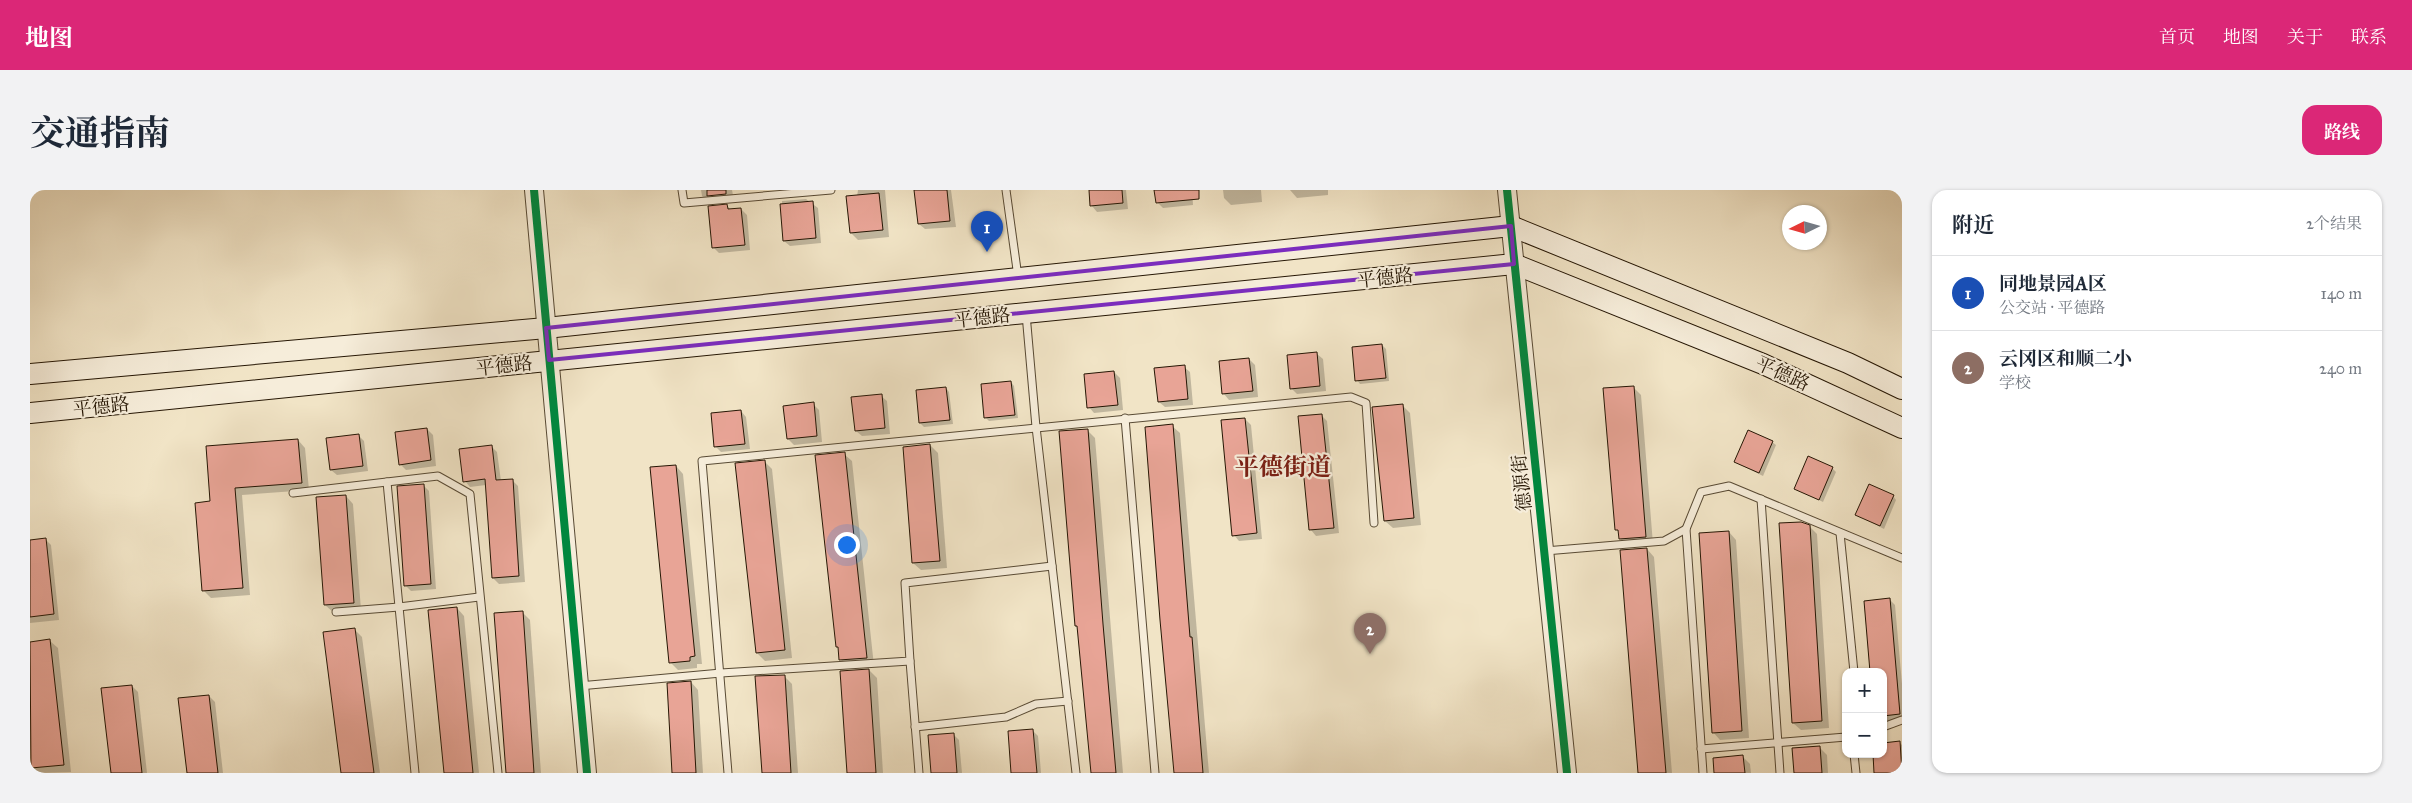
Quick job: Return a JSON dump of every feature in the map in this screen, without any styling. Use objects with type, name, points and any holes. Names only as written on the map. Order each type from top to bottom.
[{"type":"main road","name":"平德路","points":[[30,374],[546,328],[1510,226],[1848,363],[1902,389]]},
{"type":"main road","name":"平德路","points":[[30,413],[1514,264],[1763,364],[1902,428]]},
{"type":"street","points":[[534,190],[587,773]]},
{"type":"street","name":"德源街","points":[[1507,190],[1568,773]]},
{"type":"lane","points":[[682,190],[684,203],[767,193],[830,190]]},
{"type":"lane","points":[[1006,190],[1018,277]]},
{"type":"lane","points":[[1026,312],[1036,427],[1076,773]]},
{"type":"lane","points":[[728,773],[702,461],[1351,397],[1366,403],[1374,523]]},
{"type":"lane","points":[[1125,418],[1155,773]]},
{"type":"lane","points":[[293,493],[438,476],[470,494],[498,773]]},
{"type":"lane","points":[[387,482],[415,773]]},
{"type":"lane","points":[[1703,773],[1686,529],[1701,492],[1729,486],[1902,558]]},
{"type":"lane","points":[[1761,500],[1780,773]]},
{"type":"lane","points":[[1544,551],[1664,541],[1686,529]]},
{"type":"lane","points":[[1840,533],[1854,668]]},
{"type":"lane","points":[[919,773],[905,583],[1052,566]]},
{"type":"lane","points":[[336,612],[399,607],[479,597]]},
{"type":"lane","points":[[579,686],[721,673],[910,661]]},
{"type":"lane","points":[[915,727],[1006,717],[1036,704],[1068,701]]},
{"type":"lane","points":[[1887,726],[1902,720]]},
{"type":"lane","points":[[1701,749],[1842,737]]},
{"type":"lane","points":[[1854,758],[1856,773]]},
{"type":"highlighted area","points":[[1511,226],[1514,264],[549,360],[546,328]]},
{"type":"building","points":[[707,190],[726,190],[726,194],[707,196]]},
{"type":"building","points":[[914,190],[947,190],[950,221],[918,224]]},
{"type":"building","points":[[1089,190],[1122,190],[1123,203],[1090,206]]},
{"type":"building","points":[[1154,190],[1199,190],[1199,199],[1156,203]]},
{"type":"building","points":[[879,193],[883,230],[850,233],[846,196]]},
{"type":"building","points":[[813,201],[816,238],[783,241],[780,204]]},
{"type":"building","points":[[727,204],[728,209],[741,208],[745,245],[712,248],[708,206]]},
{"type":"building","points":[[1382,344],[1386,378],[1355,381],[1352,347]]},
{"type":"building","points":[[1317,352],[1320,386],[1290,389],[1287,355]]},
{"type":"building","points":[[1249,358],[1253,391],[1222,394],[1219,361]]},
{"type":"building","points":[[1185,365],[1188,399],[1158,402],[1154,368]]},
{"type":"building","points":[[1114,371],[1118,405],[1087,408],[1084,374]]},
{"type":"building","points":[[1011,381],[1015,415],[984,418],[981,384]]},
{"type":"building","points":[[1634,386],[1646,537],[1619,539],[1618,530],[1615,530],[1603,388]]},
{"type":"building","points":[[946,387],[950,420],[919,423],[916,390]]},
{"type":"building","points":[[882,394],[885,428],[855,431],[851,397]]},
{"type":"building","points":[[814,402],[817,436],[787,439],[783,406]]},
{"type":"building","points":[[1403,404],[1414,518],[1384,521],[1372,407]]},
{"type":"building","points":[[741,410],[745,444],[714,447],[711,413]]},
{"type":"building","points":[[1322,414],[1334,528],[1309,530],[1298,416]]},
{"type":"building","points":[[1245,418],[1257,533],[1232,536],[1221,420]]},
{"type":"building","points":[[1173,424],[1203,773],[1174,773],[1160,620],[1145,427]]},
{"type":"building","points":[[427,428],[431,460],[399,465],[395,432]]},
{"type":"building","points":[[1088,429],[1116,773],[1091,773],[1077,626],[1075,626],[1059,431]]},
{"type":"building","points":[[1748,430],[1773,441],[1759,473],[1734,462]]},
{"type":"building","points":[[359,434],[363,466],[330,470],[326,438]]},
{"type":"building","points":[[298,439],[302,483],[235,488],[243,588],[202,591],[195,503],[210,501],[206,446]]},
{"type":"building","points":[[930,444],[940,561],[912,563],[903,447]]},
{"type":"building","points":[[492,445],[496,480],[513,479],[519,576],[492,578],[485,479],[463,482],[459,449]]},
{"type":"building","points":[[845,452],[867,658],[839,660],[815,455]]},
{"type":"building","points":[[1808,456],[1833,467],[1819,500],[1794,489]]},
{"type":"building","points":[[765,460],[785,650],[756,653],[735,463]]},
{"type":"building","points":[[676,465],[695,656],[690,657],[690,661],[669,663],[650,467]]},
{"type":"building","points":[[424,484],[431,584],[404,586],[397,486]]},
{"type":"building","points":[[1869,484],[1894,495],[1880,526],[1855,515]]},
{"type":"building","points":[[346,495],[354,603],[324,605],[316,497]]},
{"type":"building","points":[[1801,522],[1810,525],[1822,721],[1792,723],[1779,523]]},
{"type":"building","points":[[1729,531],[1742,731],[1712,733],[1699,533]]},
{"type":"building","points":[[46,538],[54,614],[30,617],[30,540]]},
{"type":"building","points":[[1647,548],[1666,773],[1638,773],[1620,550]]},
{"type":"building","points":[[1890,598],[1900,714],[1887,716],[1887,668],[1870,668],[1864,601]]},
{"type":"building","points":[[457,607],[473,773],[444,773],[428,610]]},
{"type":"building","points":[[523,611],[534,773],[506,773],[494,613]]},
{"type":"building","points":[[355,628],[374,773],[341,773],[323,632]]},
{"type":"building","points":[[50,639],[64,765],[31,768],[30,642]]},
{"type":"building","points":[[869,669],[876,773],[847,773],[840,671]]},
{"type":"building","points":[[785,675],[791,773],[762,773],[755,676]]},
{"type":"building","points":[[691,681],[696,773],[672,773],[667,683]]},
{"type":"building","points":[[132,685],[142,773],[111,773],[101,688]]},
{"type":"building","points":[[209,695],[218,773],[187,773],[178,698]]},
{"type":"building","points":[[1033,729],[1037,773],[1011,773],[1008,731]]},
{"type":"building","points":[[954,733],[957,773],[931,773],[928,735]]},
{"type":"building","points":[[1900,741],[1902,773],[1874,773],[1873,758],[1887,758],[1887,743]]},
{"type":"building","points":[[1820,746],[1822,773],[1794,773],[1792,748]]},
{"type":"building","points":[[1743,755],[1745,773],[1714,773],[1713,758]]},
{"type":"cycle path","points":[[534,190],[587,773]]},
{"type":"cycle path","points":[[1507,190],[1567,773]]},
{"type":"place","name":"同地景园A区","points":[[987,252]]},
{"type":"place","name":"云冈区和顺二小","points":[[1370,654]]},
{"type":"district","name":"平德街道","points":[[1283,467]]}]
